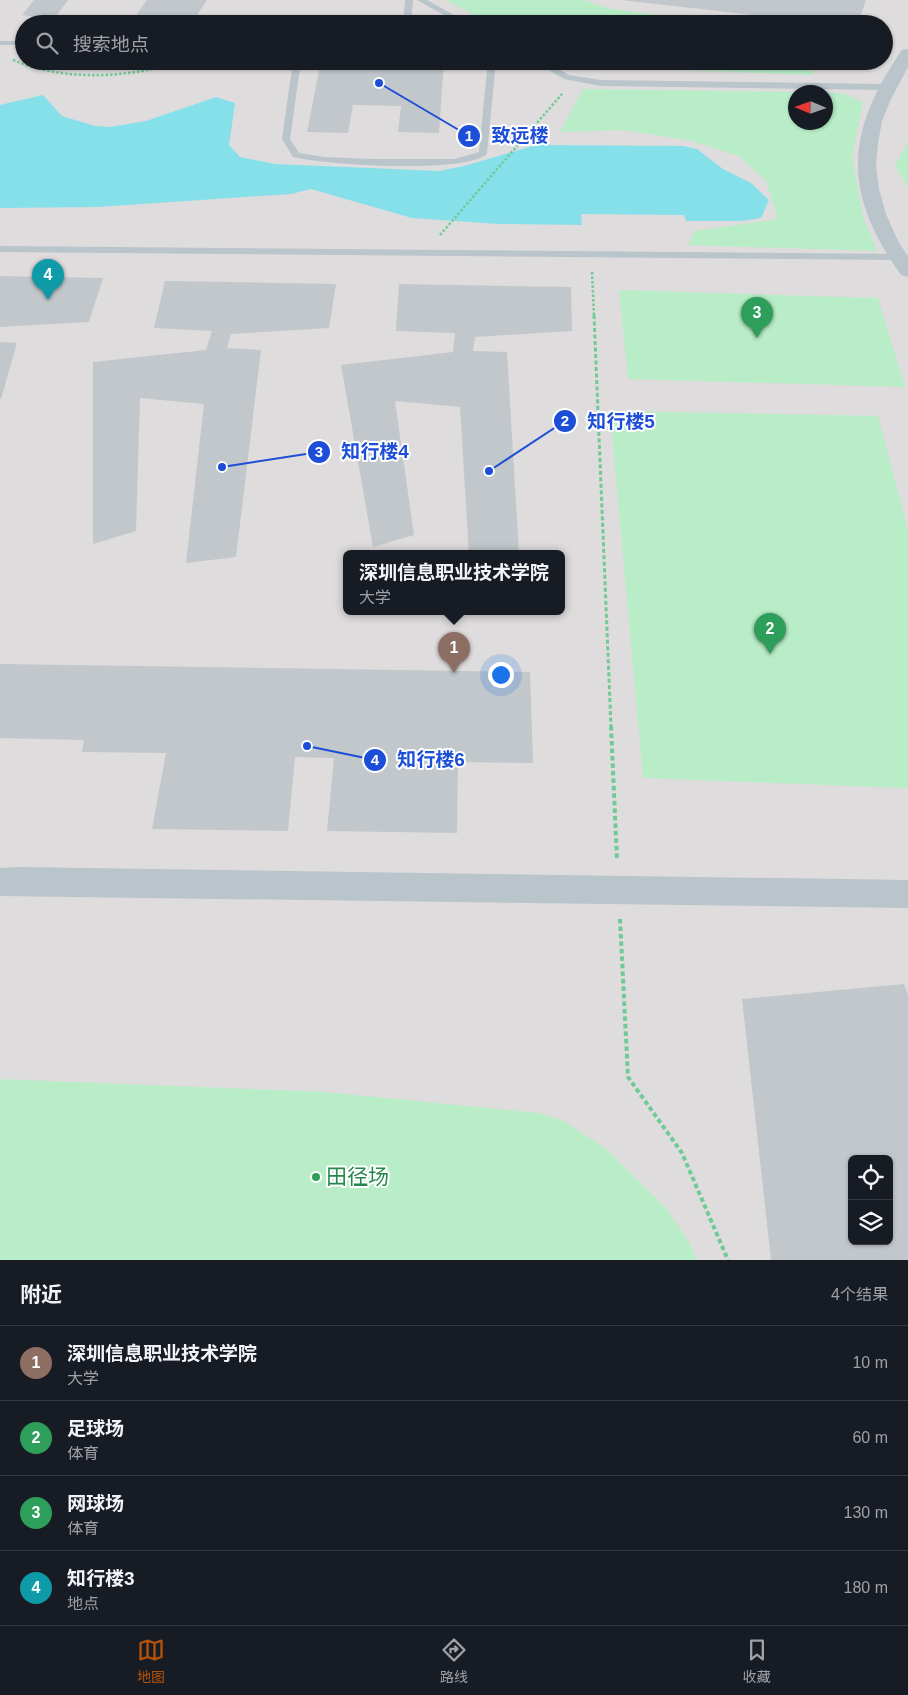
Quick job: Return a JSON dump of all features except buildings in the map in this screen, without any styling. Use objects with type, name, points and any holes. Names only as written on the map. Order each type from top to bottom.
[{"type":"street","points":[[904,264],[888,241],[877,216],[869,193],[866,170],[867,145],[872,122],[886,87],[908,54]]},
{"type":"street","points":[[0,882],[908,894]]},
{"type":"lane","points":[[407,15],[408,0]]},
{"type":"lane","points":[[421,0],[449,15]]},
{"type":"lane","points":[[0,43],[15,44]]},
{"type":"lane","points":[[296,70],[286,139],[296,155],[324,160],[372,162],[455,162],[483,154],[491,70]]},
{"type":"lane","points":[[556,70],[574,79],[601,83],[886,87]]},
{"type":"lane","points":[[0,249],[591,254],[904,264]]},
{"type":"path","points":[[10,59],[15,62]]},
{"type":"path","points":[[68,70],[117,76],[150,70]]},
{"type":"path","points":[[425,252],[528,136],[574,79]]},
{"type":"path","points":[[591,254],[618,890],[628,1077],[682,1153],[728,1260]]},
{"type":"shaded area","points":[[0,0],[908,0],[908,141],[895,166],[908,188],[908,1260],[0,1260]]},
{"type":"green space","points":[[446,0],[584,0],[607,8],[660,15],[474,15]]},
{"type":"green space","points":[[678,70],[813,70],[813,75]]},
{"type":"green space","points":[[583,89],[788,92],[788,130],[833,130],[833,93],[842,93],[863,102],[852,157],[863,217],[877,251],[688,245],[695,231],[778,219],[766,181],[739,156],[692,141],[624,130],[560,132]]},
{"type":"green space","points":[[908,141],[908,188],[895,166]]},
{"type":"green space","points":[[619,290],[878,298],[905,387],[628,379]]},
{"type":"green space","points":[[610,411],[878,416],[908,531],[908,788],[643,778]]},
{"type":"green space","name":"田径场","points":[[0,1079],[325,1092],[539,1113],[564,1121],[606,1149],[666,1208],[689,1242],[697,1260],[0,1260]]},
{"type":"water","points":[[43,95],[62,116],[95,126],[110,127],[146,121],[216,97],[235,103],[229,145],[240,157],[275,164],[439,171],[464,166],[536,145],[683,146],[697,149],[723,169],[751,183],[769,200],[761,218],[741,221],[686,221],[684,215],[581,214],[582,225],[499,224],[412,218],[311,189],[291,194],[98,207],[0,208],[0,105]]},
{"type":"place","name":"致远楼","points":[[379,83]]},
{"type":"place","name":"知行楼3","points":[[48,300]]},
{"type":"place","name":"网球场","points":[[757,338]]},
{"type":"place","name":"知行楼4","points":[[222,467]]},
{"type":"place","name":"知行楼5","points":[[489,471]]},
{"type":"place","name":"足球场","points":[[770,654]]},
{"type":"place","name":"深圳信息职业技术学院","points":[[454,673]]},
{"type":"place","name":"知行楼6","points":[[307,746]]},
{"type":"place","name":"田径场","points":[[316,1177]]}]
